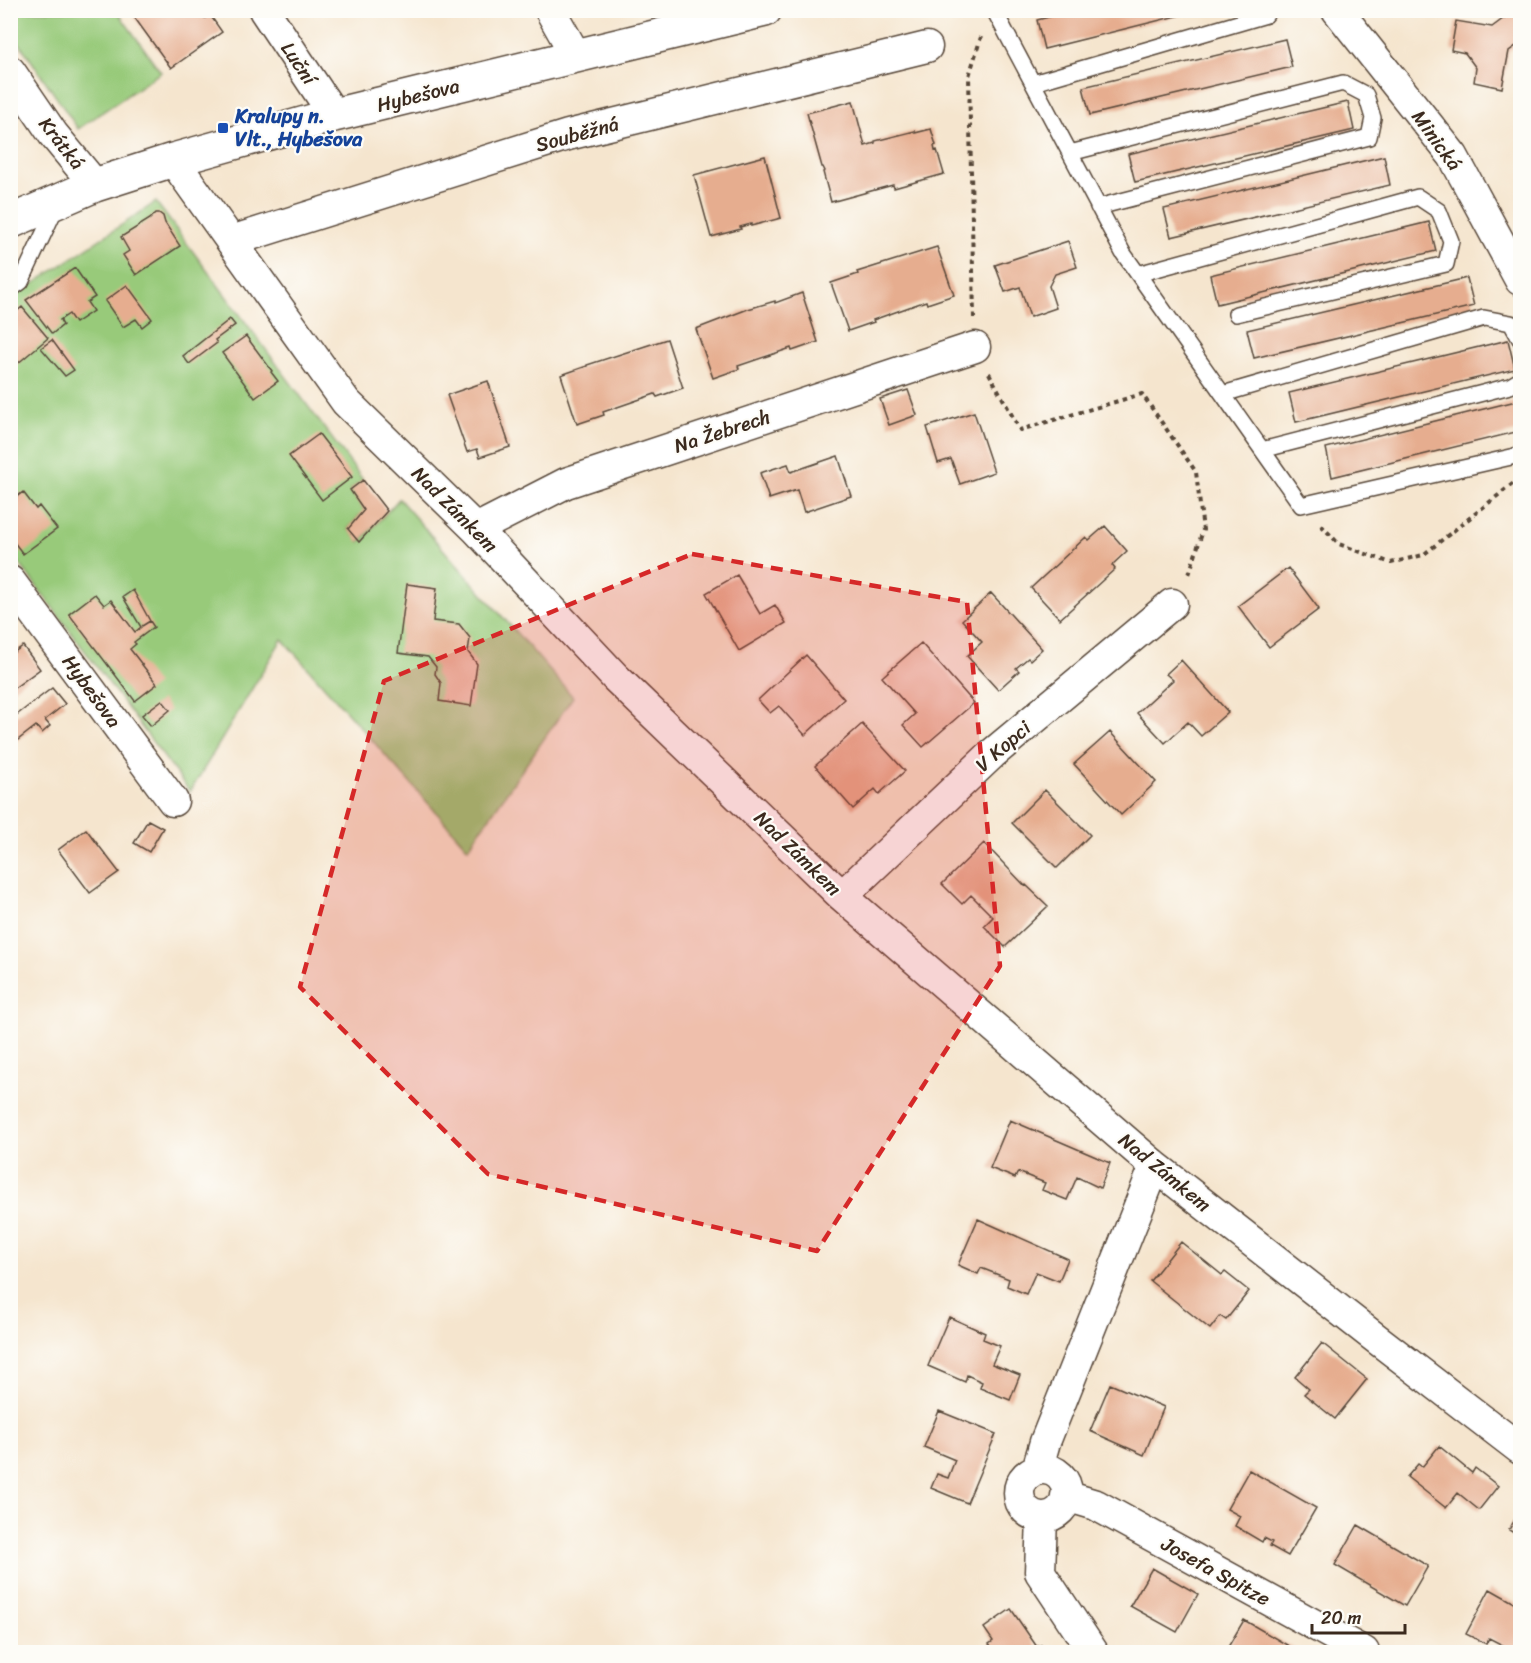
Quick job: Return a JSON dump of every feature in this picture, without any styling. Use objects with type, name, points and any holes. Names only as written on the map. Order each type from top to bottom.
[{"type":"street","name":"Luční","points":[[264,10],[334,116]]},
{"type":"street","points":[[550,10],[576,56]]},
{"type":"street","name":"Hybešova","points":[[10,222],[95,185],[173,160],[334,116],[765,10]]},
{"type":"street","name":"Minická","points":[[1337,10],[1453,156],[1521,280]]},
{"type":"street","name":"Souběžná","points":[[231,241],[568,135],[927,47]]},
{"type":"street","name":"Krátká","points":[[10,71],[53,134],[95,185]]},
{"type":"street","name":"Nad Zámkem","points":[[173,160],[346,402],[476,529],[616,678],[842,896],[1155,1166],[1521,1449]]},
{"type":"street","name":"Na Žebrech","points":[[476,529],[566,483],[975,347]]},
{"type":"street","name":"Hybešova","points":[[10,581],[173,801]]},
{"type":"street","name":"V Kopci","points":[[842,896],[992,754],[1172,604]]},
{"type":"street","points":[[1036,1470],[1045,1442],[1155,1166]]},
{"type":"street","points":[[1036,1470],[1050,1470],[1062,1478],[1067,1490],[1066,1496],[1064,1504],[1055,1514],[1042,1518],[1029,1513],[1020,1502],[1019,1488],[1025,1476],[1036,1470]]},
{"type":"street","name":"Josefa Spitze","points":[[1066,1496],[1096,1505],[1364,1653]]},
{"type":"street","points":[[1042,1518],[1040,1572],[1093,1653]]},
{"type":"lane","points":[[994,10],[1123,253],[1301,505],[1521,455]]},
{"type":"lane","points":[[1033,83],[1266,15]]},
{"type":"lane","points":[[1070,153],[1342,83],[1366,95],[1373,118],[1369,137],[1098,207]]},
{"type":"lane","points":[[1138,274],[1418,198],[1439,211],[1451,240],[1446,264],[1236,314]]},
{"type":"lane","points":[[10,290],[21,282],[60,200]]},
{"type":"lane","points":[[1223,394],[1484,318],[1511,323],[1521,339]]},
{"type":"lane","points":[[1262,450],[1510,386],[1521,380]]},
{"type":"path","points":[[982,32],[969,76],[975,347],[1020,430],[1142,394],[1196,472],[1203,530],[1187,582],[1172,604]]},
{"type":"path","points":[[1301,505],[1339,544],[1391,563],[1423,555],[1521,477]]},
{"type":"highlighted area","points":[[692,554],[967,602],[1000,966],[817,1251],[488,1174],[300,987],[384,681]]},
{"type":"green space","points":[[10,11],[117,11],[161,72],[78,129],[11,31]]},
{"type":"green space","points":[[156,202],[363,480],[350,490],[364,510],[348,529],[360,542],[399,499],[573,697],[468,848],[282,639],[190,792],[11,552],[11,300]]},
{"type":"building","points":[[129,10],[200,10],[205,18],[210,15],[222,32],[171,68]]},
{"type":"building","points":[[1076,10],[1197,11],[1044,49],[1037,20]]},
{"type":"building","points":[[1515,10],[1520,10],[1520,43],[1509,51],[1502,88],[1474,82],[1476,68],[1465,53],[1451,50],[1456,21],[1492,27]]},
{"type":"building","points":[[1285,39],[1292,67],[1090,115],[1083,87]]},
{"type":"building","points":[[853,101],[865,146],[875,141],[931,129],[936,145],[934,146],[935,151],[937,150],[944,174],[831,202],[823,172],[825,171],[807,113]]},
{"type":"building","points":[[1348,102],[1354,130],[1135,182],[1128,154]]},
{"type":"building","points":[[765,156],[781,218],[751,226],[751,224],[711,237],[694,175]]},
{"type":"building","points":[[1384,156],[1390,185],[1171,237],[1164,209]]},
{"type":"building","points":[[156,213],[163,216],[180,246],[136,275],[123,255],[129,251],[121,237]]},
{"type":"building","points":[[1429,222],[1436,251],[1217,304],[1210,275]]},
{"type":"building","points":[[1068,241],[1077,267],[1055,274],[1049,286],[1056,308],[1030,317],[1020,287],[1005,292],[995,265]]},
{"type":"building","points":[[937,247],[954,295],[927,304],[926,301],[848,331],[831,283],[858,274],[857,272]]},
{"type":"building","points":[[75,268],[95,297],[87,302],[93,311],[75,323],[69,314],[60,320],[63,325],[52,334],[26,300]]},
{"type":"building","points":[[1467,278],[1474,306],[1254,358],[1247,330]]},
{"type":"building","points":[[127,285],[152,319],[142,327],[136,319],[123,327],[105,301]]},
{"type":"building","points":[[802,293],[818,342],[792,351],[791,348],[738,366],[739,369],[713,378],[696,329],[748,309],[775,301],[775,303]]},
{"type":"building","points":[[22,307],[48,338],[10,370],[10,317]]},
{"type":"building","points":[[230,319],[235,325],[215,340],[217,343],[189,364],[183,356]]},
{"type":"building","points":[[246,336],[278,381],[255,398],[222,353]]},
{"type":"building","points":[[667,339],[683,388],[657,397],[655,394],[603,412],[604,415],[577,424],[561,375]]},
{"type":"building","points":[[52,340],[74,370],[65,376],[41,348]]},
{"type":"building","points":[[1508,340],[1515,369],[1296,422],[1289,393]]},
{"type":"building","points":[[488,381],[510,447],[480,457],[477,449],[467,452],[447,395]]},
{"type":"building","points":[[908,390],[917,415],[889,425],[880,399]]},
{"type":"building","points":[[1520,400],[1520,431],[1332,477],[1326,448]]},
{"type":"building","points":[[974,412],[994,472],[960,484],[951,459],[938,463],[927,427]]},
{"type":"building","points":[[319,434],[352,477],[322,500],[289,456]]},
{"type":"building","points":[[838,456],[851,496],[804,512],[797,490],[769,499],[760,473],[788,464],[791,472]]},
{"type":"building","points":[[363,480],[387,511],[359,542],[348,529],[364,510],[350,490]]},
{"type":"building","points":[[23,492],[36,509],[39,506],[57,529],[23,554],[10,537],[10,502]]},
{"type":"building","points":[[1105,526],[1127,551],[1112,565],[1115,569],[1060,619],[1031,588],[1086,537],[1089,540]]},
{"type":"building","points":[[1288,568],[1319,609],[1269,647],[1238,606]]},
{"type":"building","points":[[737,575],[760,614],[775,605],[786,623],[739,651],[706,593]]},
{"type":"building","points":[[407,584],[437,588],[433,621],[459,624],[470,638],[468,652],[477,664],[471,706],[439,701],[441,683],[435,674],[436,667],[428,657],[398,653]]},
{"type":"building","points":[[133,590],[154,627],[134,642],[136,644],[130,649],[157,684],[135,701],[69,614],[95,594],[104,605],[111,600],[135,632],[141,627],[123,597]]},
{"type":"building","points":[[991,593],[1042,649],[1030,660],[1028,658],[1016,668],[1019,671],[998,690],[967,656],[982,642],[962,620]]},
{"type":"building","points":[[921,643],[974,703],[923,747],[903,725],[915,714],[882,677]]},
{"type":"building","points":[[23,646],[40,669],[10,691],[10,655]]},
{"type":"building","points":[[806,655],[844,699],[805,735],[779,706],[770,713],[758,700]]},
{"type":"building","points":[[1181,660],[1228,712],[1201,736],[1188,722],[1165,743],[1137,713],[1173,680],[1166,674]]},
{"type":"building","points":[[52,688],[65,704],[45,720],[50,726],[42,733],[36,726],[14,743],[10,739],[10,720]]},
{"type":"building","points":[[162,700],[170,710],[151,726],[142,715]]},
{"type":"building","points":[[862,724],[905,771],[879,794],[875,789],[853,809],[815,766]]},
{"type":"building","points":[[1110,732],[1156,782],[1121,815],[1074,764]]},
{"type":"building","points":[[1045,790],[1090,835],[1057,868],[1012,823]]},
{"type":"building","points":[[148,820],[163,828],[149,852],[134,843]]},
{"type":"building","points":[[86,829],[119,872],[90,893],[58,850]]},
{"type":"building","points":[[984,843],[1025,886],[1048,906],[1005,947],[984,926],[993,917],[971,895],[962,904],[942,884]]},
{"type":"building","points":[[1010,1120],[1110,1163],[1100,1188],[1077,1177],[1067,1200],[1042,1190],[1045,1183],[1018,1172],[1015,1178],[990,1168]]},
{"type":"building","points":[[978,1219],[1068,1259],[1059,1281],[1036,1272],[1026,1294],[1007,1286],[1009,1279],[981,1268],[978,1274],[958,1265]]},
{"type":"building","points":[[1181,1242],[1222,1275],[1225,1272],[1249,1291],[1226,1320],[1220,1316],[1210,1329],[1150,1281]]},
{"type":"building","points":[[949,1317],[985,1333],[983,1339],[1000,1346],[992,1364],[1020,1375],[1010,1400],[980,1388],[982,1382],[967,1375],[965,1382],[928,1366]]},
{"type":"building","points":[[1322,1343],[1367,1379],[1335,1419],[1304,1394],[1309,1389],[1295,1377]]},
{"type":"building","points":[[1110,1384],[1164,1407],[1144,1455],[1090,1431]]},
{"type":"building","points":[[939,1411],[996,1434],[967,1503],[931,1488],[937,1474],[948,1478],[955,1460],[924,1447]]},
{"type":"building","points":[[1439,1446],[1472,1473],[1475,1468],[1498,1486],[1479,1510],[1458,1493],[1446,1508],[1407,1477],[1418,1464],[1422,1467]]},
{"type":"building","points":[[1249,1470],[1316,1508],[1288,1556],[1270,1546],[1272,1542],[1264,1538],[1262,1542],[1235,1526],[1240,1516],[1227,1509]]},
{"type":"building","points":[[1520,1510],[1520,1537],[1509,1530]]},
{"type":"building","points":[[1358,1525],[1428,1566],[1405,1606],[1335,1565]]},
{"type":"building","points":[[1152,1568],[1198,1594],[1177,1632],[1130,1606]]},
{"type":"building","points":[[1490,1589],[1520,1606],[1520,1652],[1489,1638],[1486,1644],[1466,1634]]},
{"type":"building","points":[[1011,1609],[1037,1647],[1041,1645],[1046,1652],[994,1652],[989,1644],[993,1641],[984,1628]]},
{"type":"building","points":[[1244,1620],[1294,1649],[1292,1652],[1225,1652]]},
{"type":"place","name":"Kralupy n. Vlt., Hybešova","points":[[223,128]]}]
